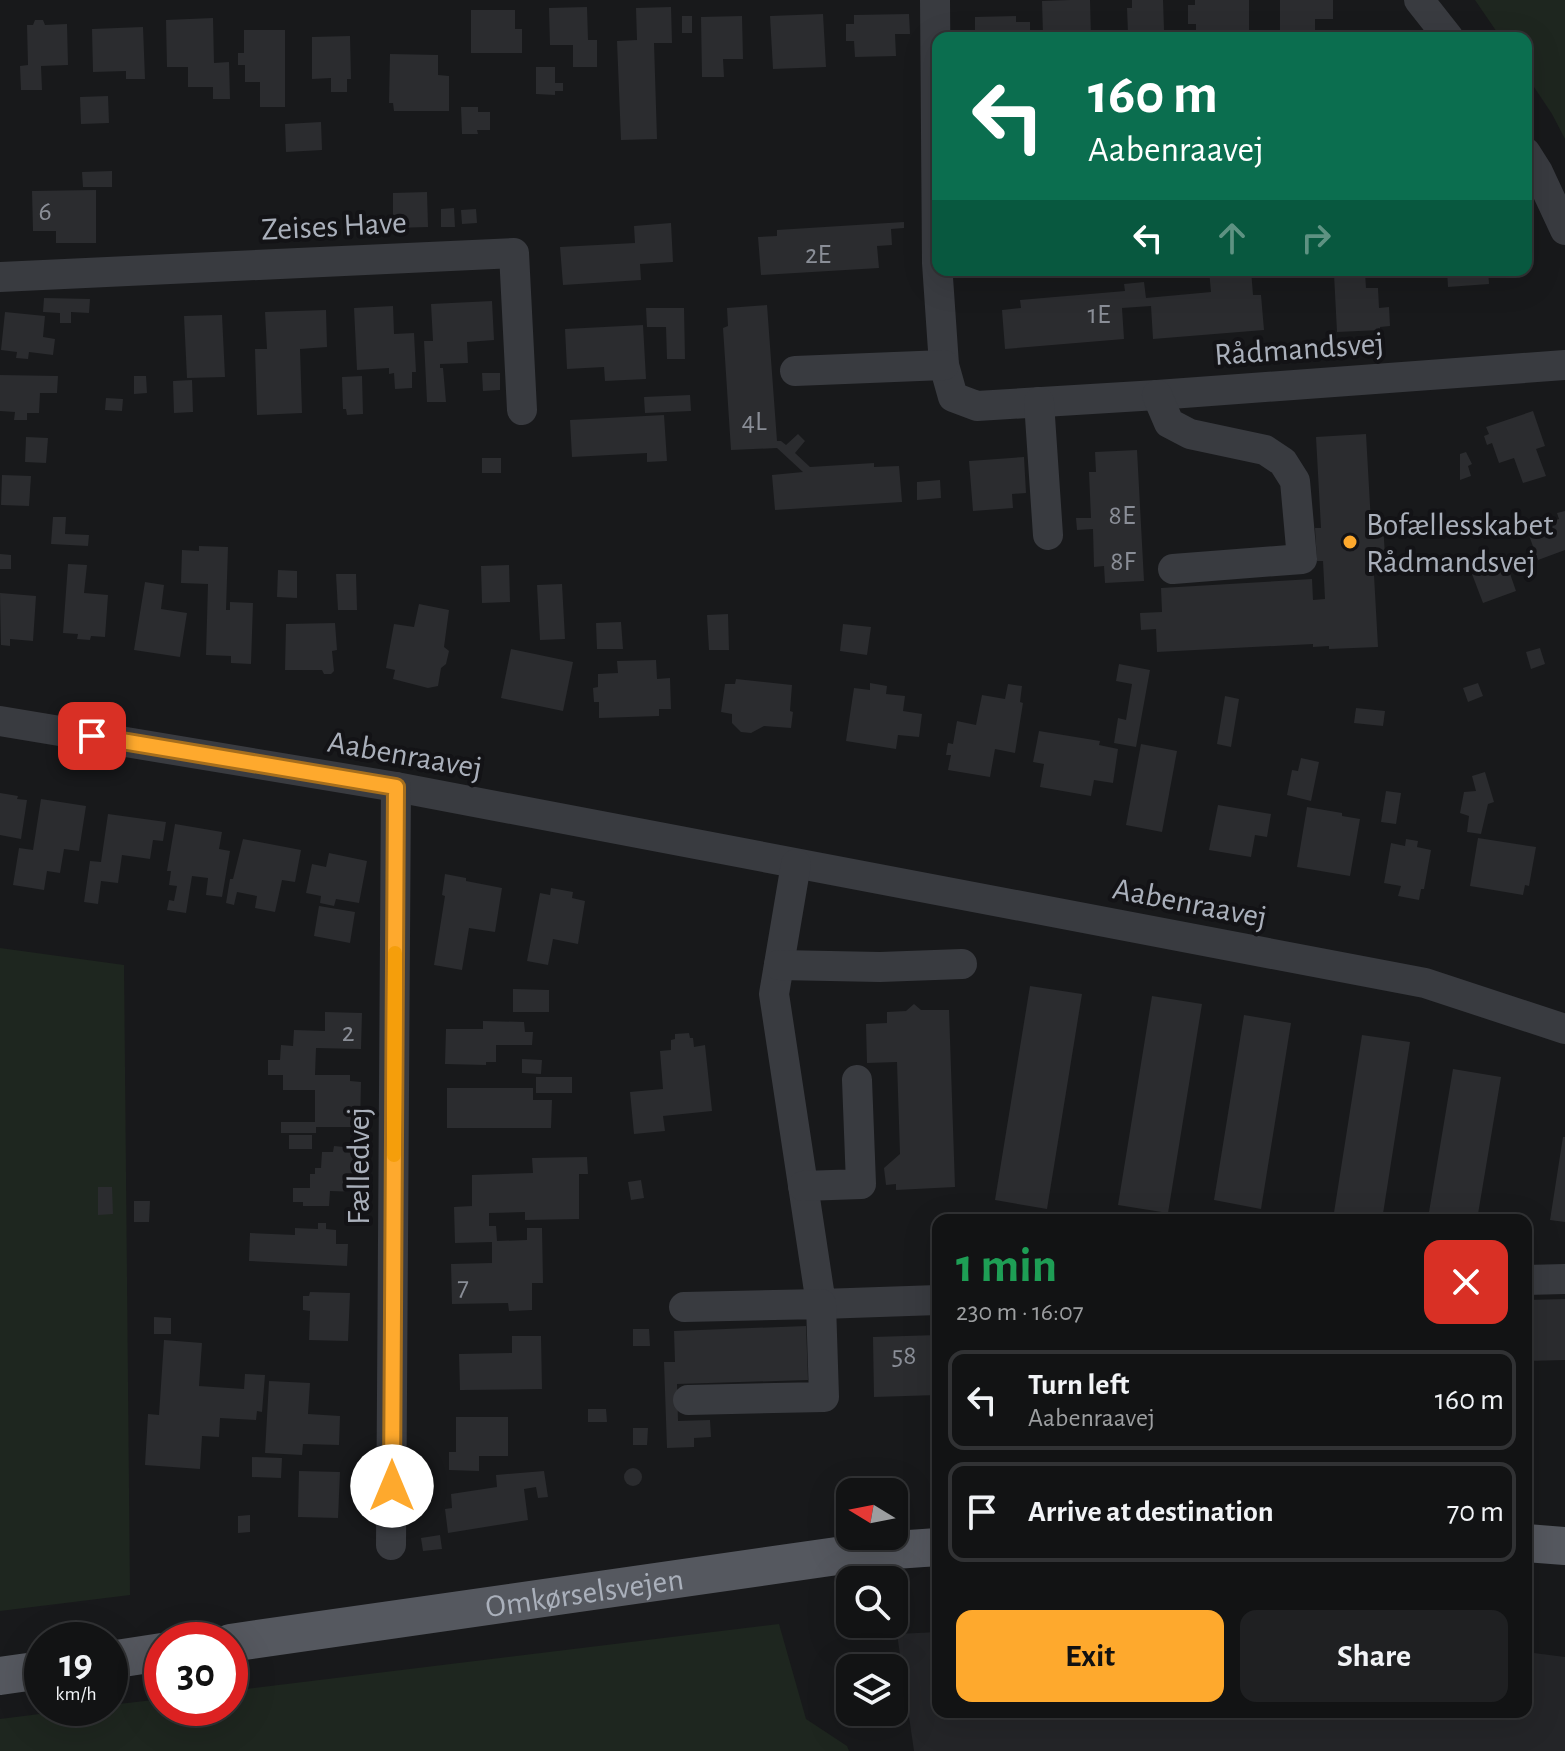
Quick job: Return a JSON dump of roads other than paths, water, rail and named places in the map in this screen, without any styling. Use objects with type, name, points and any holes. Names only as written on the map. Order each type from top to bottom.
[{"type":"main road","points":[[1532,1543],[1565,1546]]},
{"type":"main road","name":"Omkørselsvejen","points":[[248,1640],[865,1552],[932,1547]]},
{"type":"main road","points":[[0,1676],[24,1673]]},
{"type":"street","name":"Rådmandsvej","points":[[935,0],[935,32]]},
{"type":"street","points":[[1419,0],[1444,32]]},
{"type":"street","points":[[1532,162],[1565,230]]},
{"type":"street","name":"Zeises Have","points":[[0,277],[514,253],[522,410]]},
{"type":"street","name":"Rådmandsvej","points":[[939,276],[944,365],[953,397],[977,406],[1565,365]]},
{"type":"street","points":[[795,371],[944,365]]},
{"type":"street","points":[[1157,395],[1169,423],[1190,434],[1265,450],[1283,462],[1295,481],[1302,559],[1173,569]]},
{"type":"street","points":[[1039,402],[1048,535]]},
{"type":"street","name":"Aabenraavej","points":[[0,721],[396,787],[1425,983],[1565,1029]]},
{"type":"street","name":"Fælledvej","points":[[391,1545],[396,787]]},
{"type":"street","points":[[688,1400],[824,1397],[821,1304],[774,994],[796,864]]},
{"type":"street","points":[[779,965],[880,967],[962,964]]},
{"type":"street","points":[[803,1186],[861,1184],[857,1080]]},
{"type":"street","points":[[1532,1280],[1565,1279]]},
{"type":"street","points":[[684,1307],[932,1300]]},
{"type":"place","name":"Bofællesskabet Rådmandsvej","points":[[1350,542]]}]
